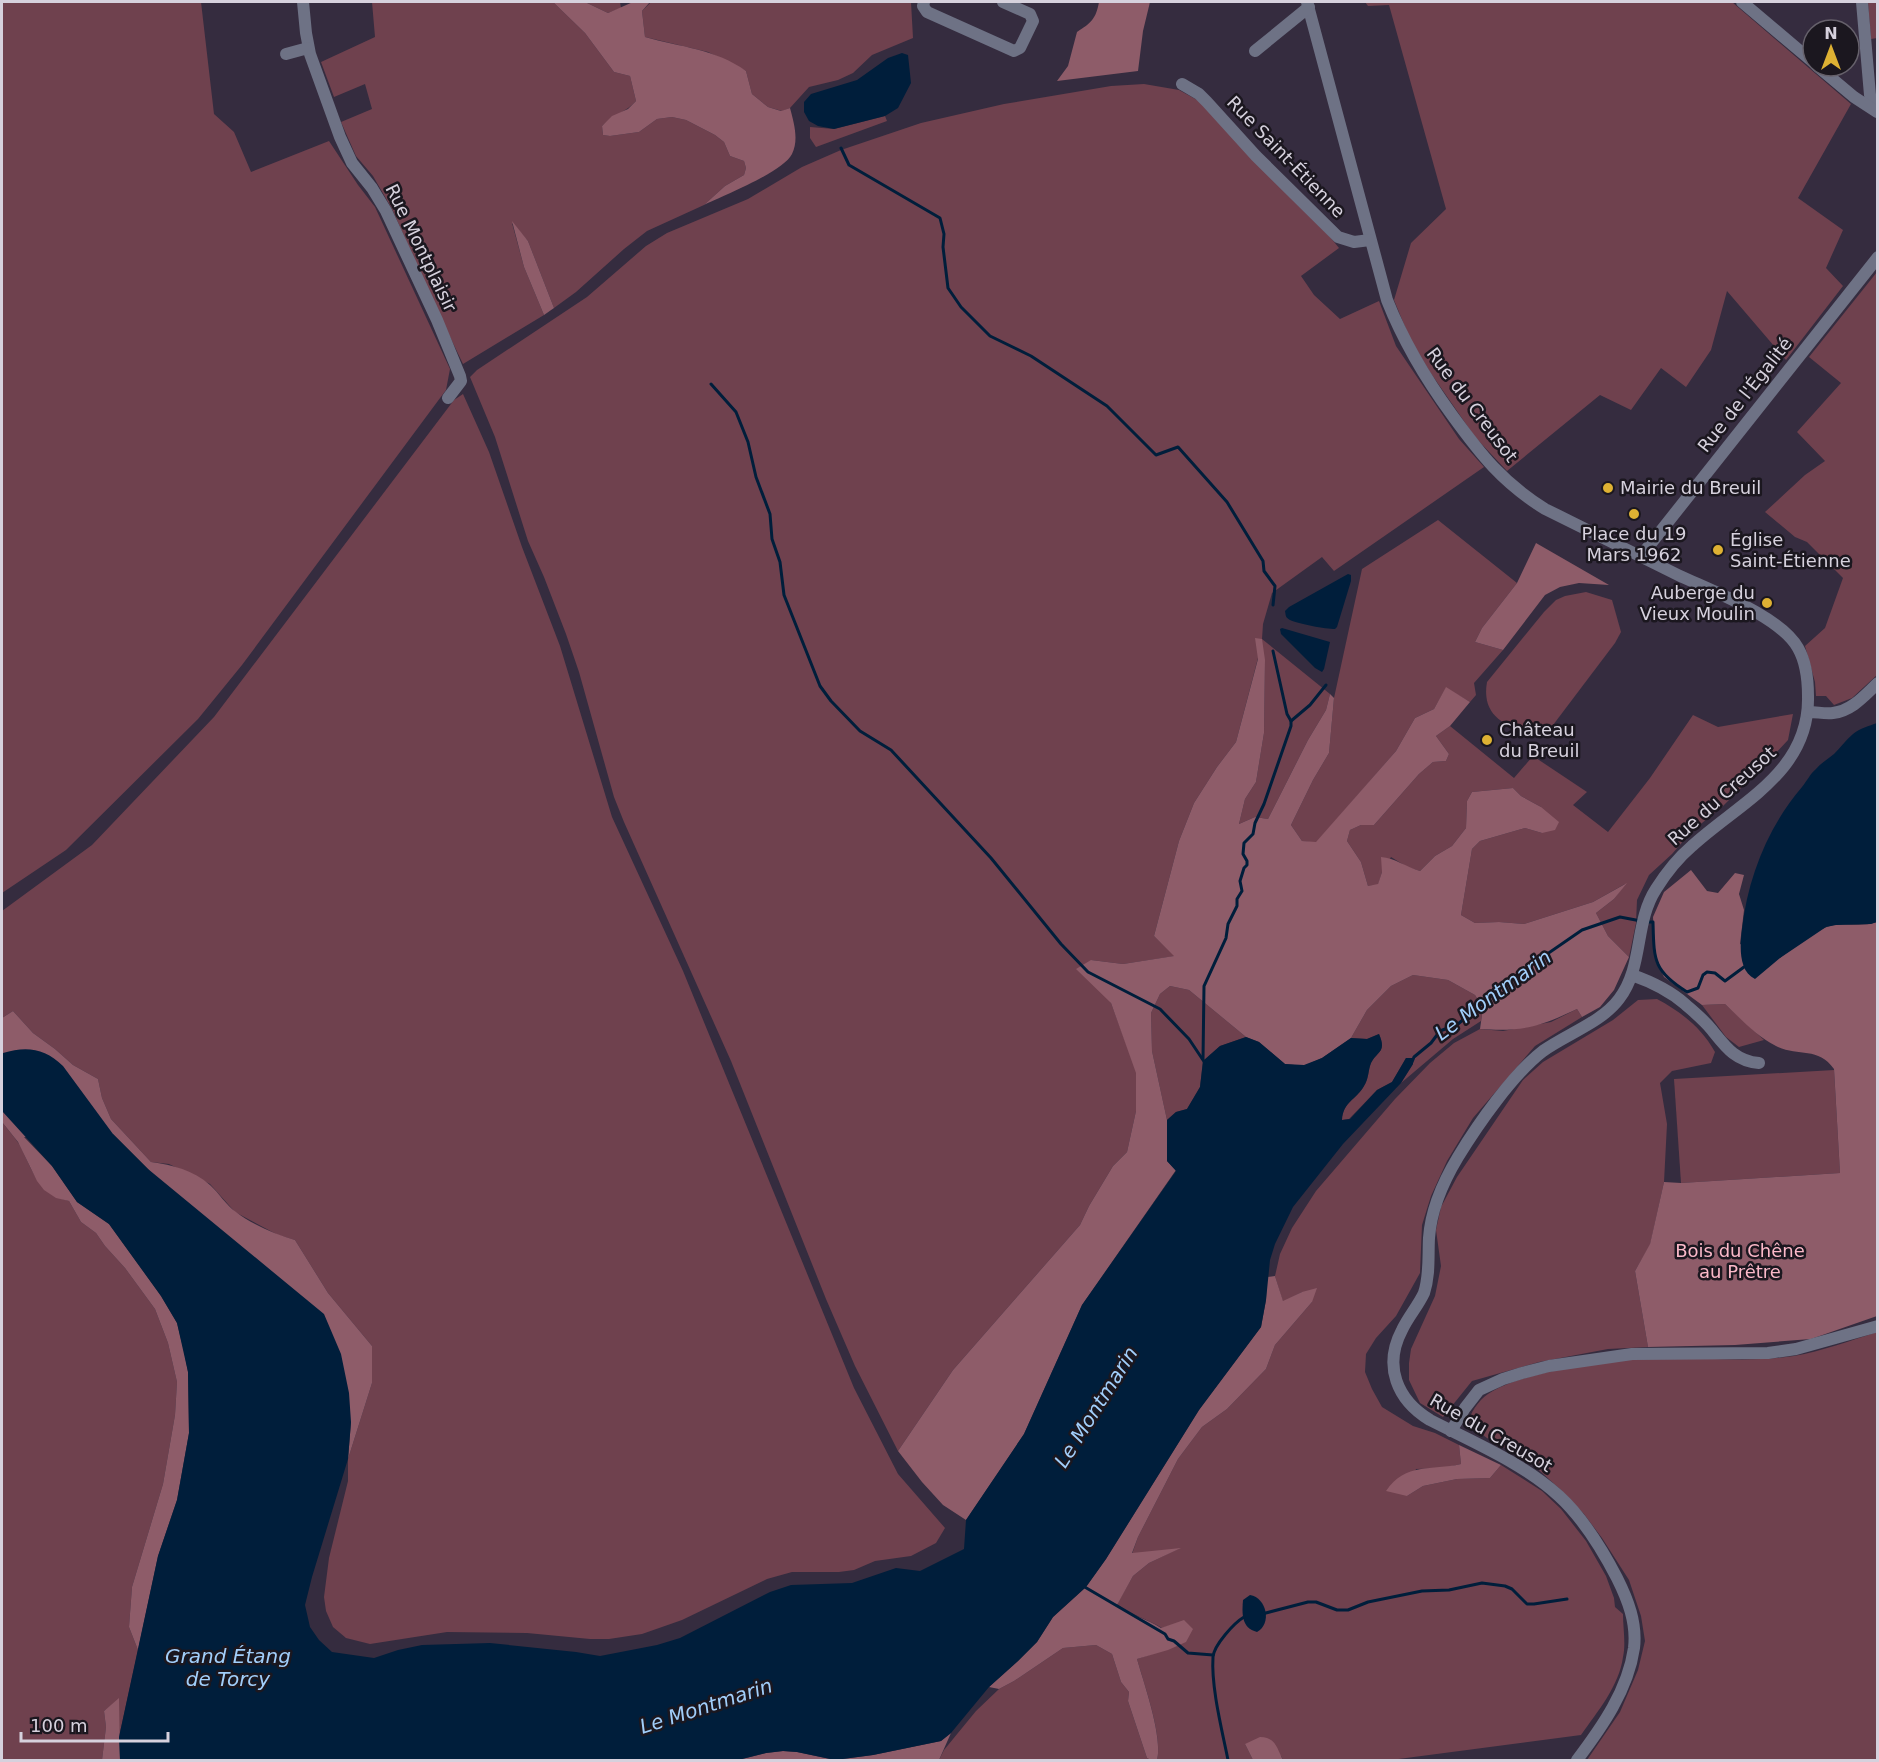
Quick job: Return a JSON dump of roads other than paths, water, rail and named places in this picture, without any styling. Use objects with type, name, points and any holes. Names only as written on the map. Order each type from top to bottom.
[{"type":"street","name":"Rue Montplaisir","points":[[303,2],[308,48],[346,151],[386,211],[447,343],[461,381],[448,398]]},
{"type":"street","points":[[924,2],[923,6],[927,12],[1014,51],[1020,48],[1033,21],[1030,14],[1003,2]]},
{"type":"street","points":[[1742,2],[1801,52]]},
{"type":"street","points":[[1862,2],[1870,95],[1877,111]]},
{"type":"street","points":[[1255,51],[1308,4]]},
{"type":"street","name":"Rue du Creusot","points":[[1308,4],[1387,300],[1404,342],[1431,386],[1492,467],[1525,496],[1545,509],[1746,607],[1780,628],[1798,648],[1804,662],[1808,688],[1809,712],[1791,759],[1766,786],[1689,848],[1666,874],[1650,899],[1643,920],[1638,958],[1619,999],[1599,1017],[1542,1052],[1511,1084],[1458,1156],[1441,1188],[1431,1220],[1427,1280],[1419,1302],[1400,1334],[1395,1351],[1396,1382],[1408,1403],[1417,1412],[1528,1473],[1559,1497],[1577,1516],[1598,1546],[1629,1604],[1633,1618],[1635,1644],[1628,1675],[1607,1716],[1577,1761]]},
{"type":"street","points":[[286,54],[308,48]]},
{"type":"street","points":[[1832,78],[1854,97],[1877,111]]},
{"type":"street","name":"Rue Saint-Étienne","points":[[1182,84],[1199,94],[1256,156],[1338,237],[1354,242],[1370,240]]},
{"type":"street","name":"Rue de l'Égalité","points":[[1641,556],[1878,257]]},
{"type":"street","points":[[1809,712],[1834,713],[1845,710],[1878,683]]},
{"type":"street","points":[[1632,975],[1657,984],[1685,1004],[1734,1056],[1759,1063]]},
{"type":"street","points":[[1451,1431],[1479,1390],[1503,1379],[1549,1366],[1632,1354],[1777,1352],[1812,1345],[1878,1326]]},
{"type":"water","points":[[902,53],[908,55],[911,83],[898,108],[885,116],[834,129],[818,126],[809,121],[804,112],[804,102],[811,94],[857,80],[888,58]]},
{"type":"water","points":[[1348,574],[1351,575],[1351,581],[1335,629],[1299,623],[1286,617],[1285,611],[1289,607]]},
{"type":"water","points":[[1280,629],[1330,642],[1322,672],[1315,668],[1281,634]]},
{"type":"water","points":[[1877,723],[1877,922],[1826,927],[1780,958],[1755,979],[1749,975],[1743,964],[1741,935],[1749,890],[1770,836],[1790,802],[1814,771],[1856,732]]},
{"type":"water","name":"Grand Étang de Torcy","points":[[1379,1034],[1382,1048],[1371,1063],[1367,1080],[1361,1091],[1347,1105],[1342,1120],[1350,1119],[1377,1090],[1392,1082],[1406,1058],[1413,1058],[1413,1064],[1401,1083],[1343,1144],[1293,1207],[1270,1260],[1261,1327],[1199,1410],[1086,1587],[1053,1617],[1037,1642],[989,1687],[951,1733],[941,1741],[835,1760],[783,1751],[738,1760],[120,1760],[119,1737],[158,1556],[177,1500],[189,1433],[188,1372],[177,1323],[161,1296],[109,1224],[77,1202],[52,1166],[2,1111],[3,1053],[35,1050],[56,1060],[63,1066],[113,1134],[148,1169],[324,1314],[341,1354],[349,1393],[351,1422],[348,1459],[305,1605],[310,1627],[319,1640],[332,1652],[374,1658],[422,1645],[490,1643],[600,1656],[680,1638],[770,1592],[791,1585],[852,1583],[896,1568],[920,1571],[964,1549],[966,1520],[1024,1434],[1082,1305],[1176,1171],[1167,1161],[1167,1120],[1176,1112],[1187,1109],[1200,1087],[1203,1061],[1220,1046],[1246,1037],[1259,1042],[1285,1064],[1304,1065],[1322,1058],[1351,1038],[1367,1039]]},
{"type":"water","points":[[1250,1595],[1260,1601],[1266,1612],[1265,1623],[1257,1632],[1245,1624],[1244,1619],[1243,1600]]},
{"type":"waterway","points":[[841,148],[849,165],[940,218],[944,234],[943,247],[948,288],[961,307],[990,336],[1031,356],[1107,406],[1156,455],[1178,447],[1227,502],[1263,561],[1264,571],[1275,586],[1273,605]]},
{"type":"waterway","points":[[711,384],[736,412],[748,442],[756,477],[770,514],[772,539],[780,562],[784,595],[820,686],[860,731],[891,750],[991,858],[1061,944],[1088,972],[1160,1009],[1189,1039],[1205,1063]]},
{"type":"waterway","points":[[1203,1059],[1204,986],[1226,938],[1228,924],[1242,891],[1240,881],[1247,865],[1243,854],[1244,843],[1253,834],[1291,726],[1273,651]]},
{"type":"waterway","points":[[1291,721],[1310,705],[1326,685]]},
{"type":"waterway","name":"Le Montmarin","points":[[1412,1062],[1414,1057],[1431,1043],[1440,1031],[1458,1024],[1511,979],[1582,930],[1620,917],[1641,921]]},
{"type":"waterway","name":"Le Montmarin","points":[[1647,922],[1653,922],[1655,955],[1662,971],[1667,978],[1687,992],[1698,988],[1703,975],[1707,972],[1715,973],[1725,981],[1744,967]]},
{"type":"waterway","points":[[1262,1614],[1308,1602],[1316,1602],[1337,1610],[1348,1610],[1368,1602],[1422,1591],[1449,1590],[1482,1583],[1512,1589],[1527,1604],[1567,1599]]},
{"type":"waterway","points":[[1083,1586],[1165,1634],[1168,1639],[1174,1641],[1188,1653],[1213,1655]]},
{"type":"waterway","points":[[1228,1760],[1215,1695],[1213,1657],[1225,1635],[1244,1617]]},
{"type":"place","name":"Mairie du Breuil","points":[[1608,488]]},
{"type":"place","name":"Place du 19 Mars 1962","points":[[1634,514]]},
{"type":"place","name":"Église Saint-Étienne","points":[[1718,550]]},
{"type":"place","name":"Auberge du Vieux Moulin","points":[[1767,603]]},
{"type":"place","name":"Château du Breuil","points":[[1487,740]]},
{"type":"park label","name":"Bois du Chêne au Prêtre","points":[[1740,1261]]}]
